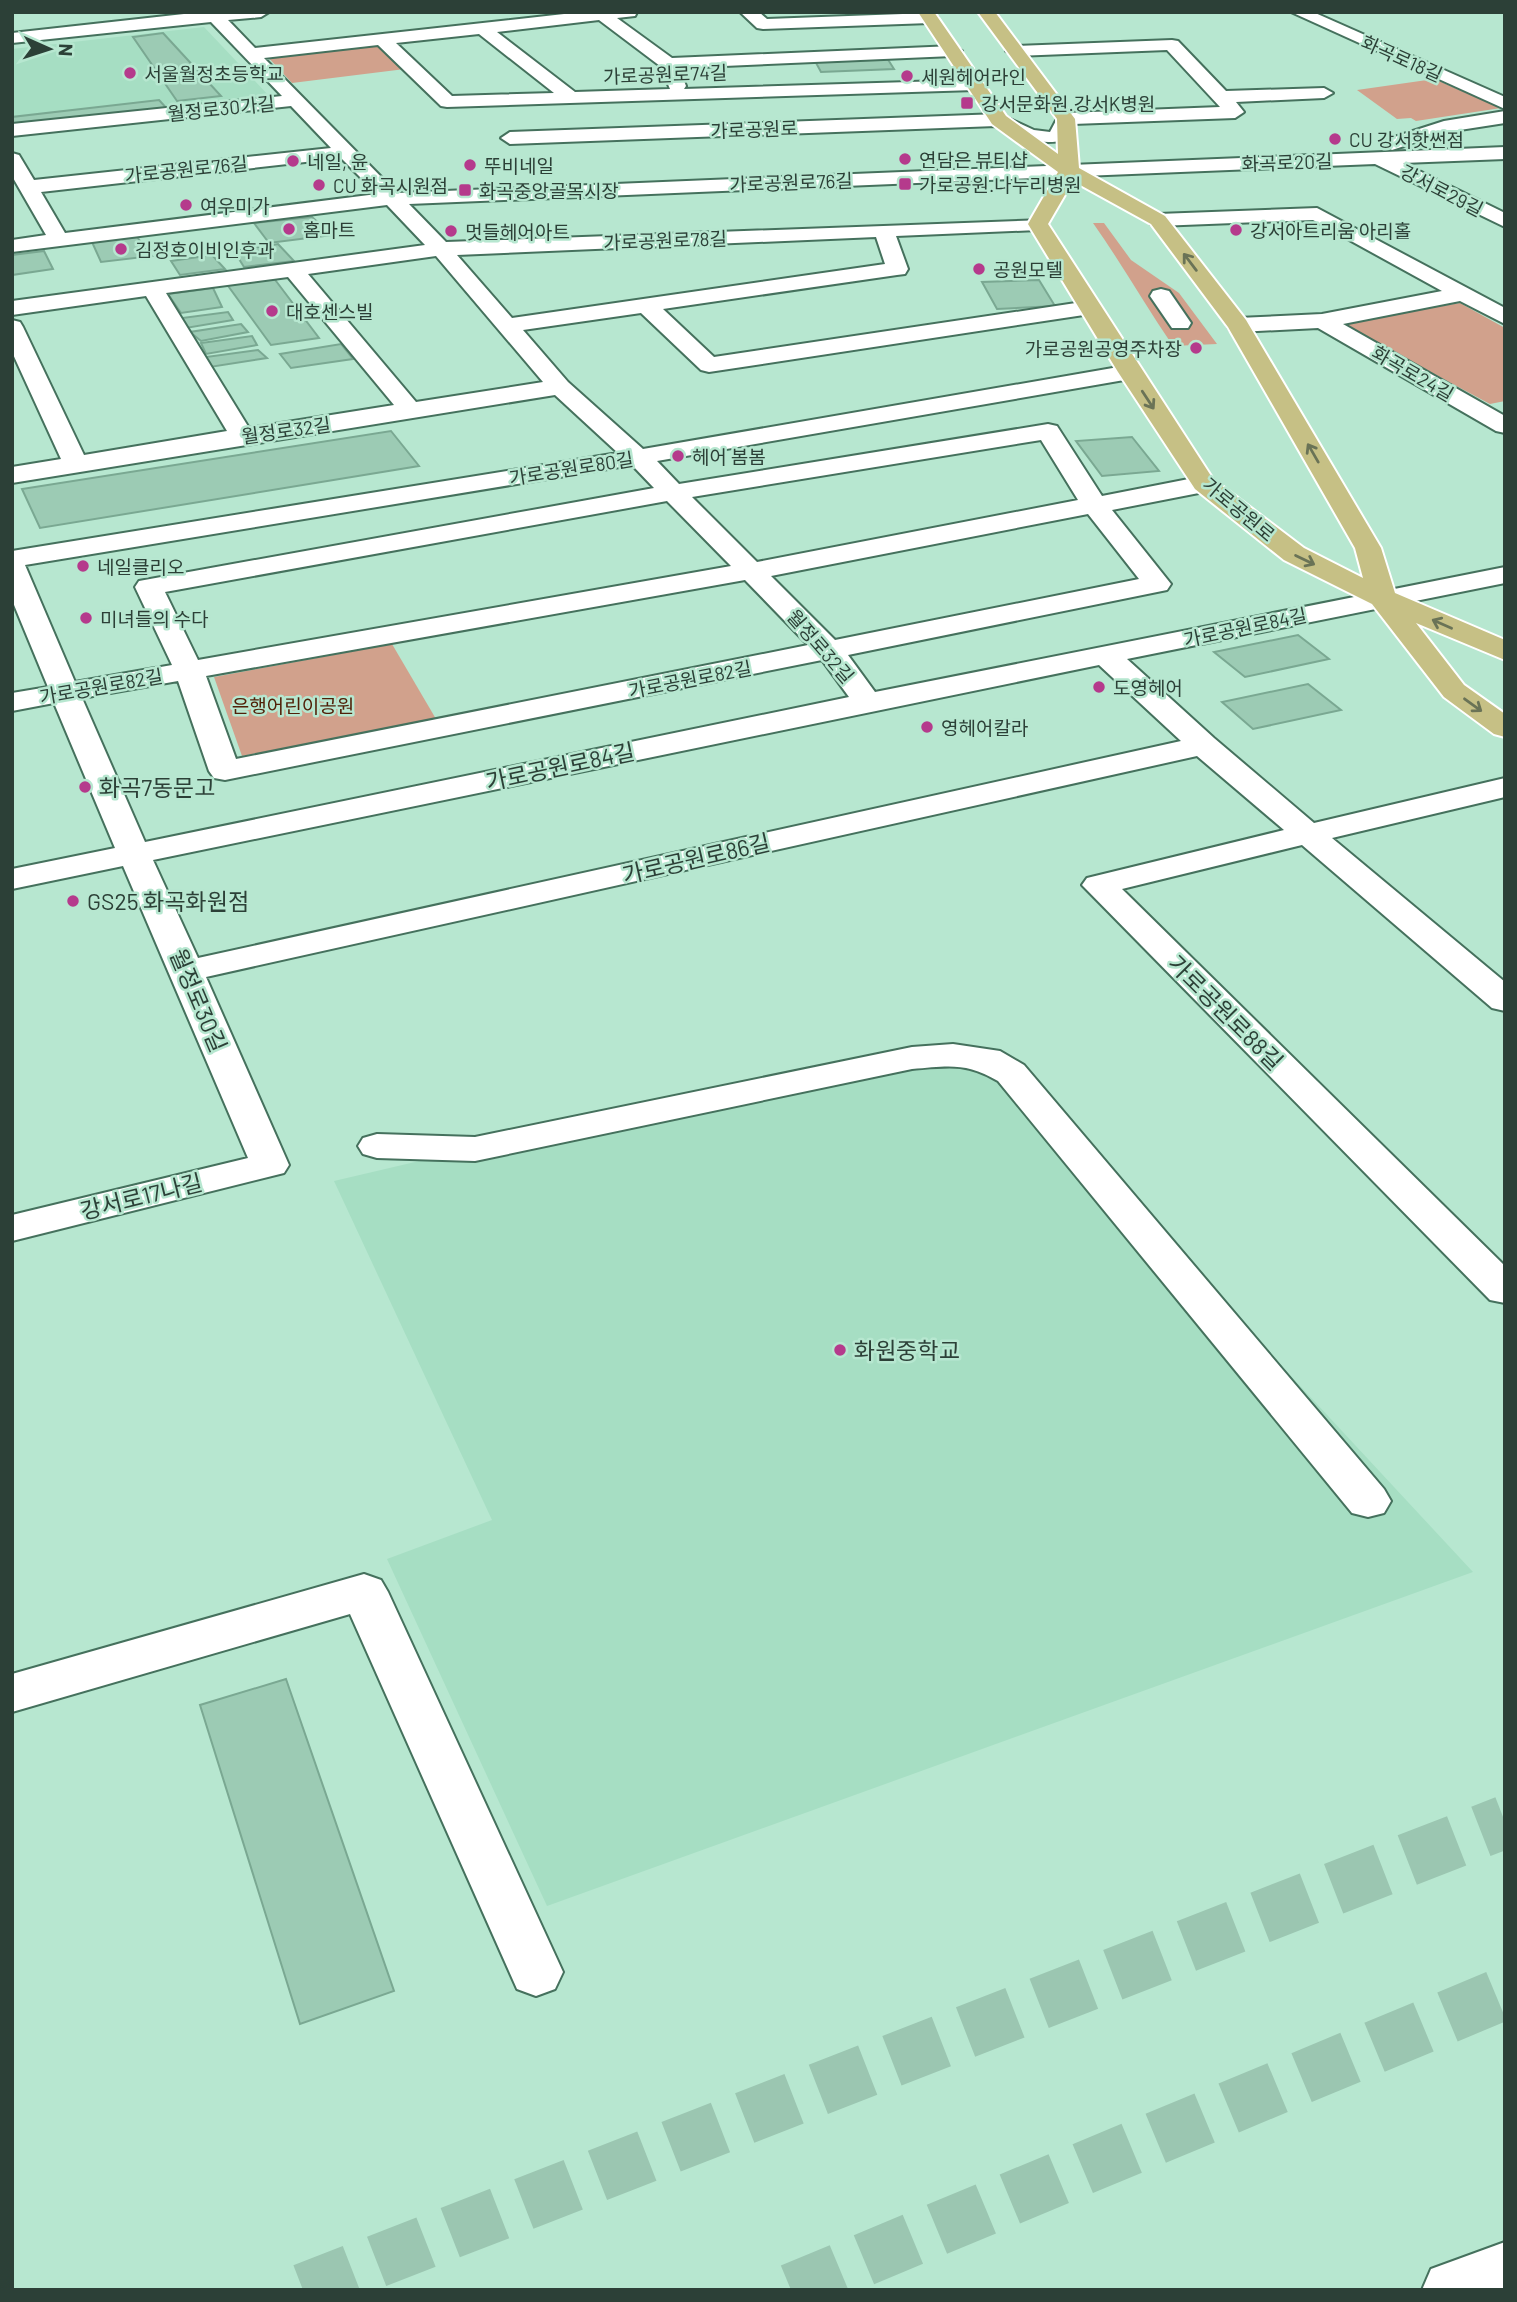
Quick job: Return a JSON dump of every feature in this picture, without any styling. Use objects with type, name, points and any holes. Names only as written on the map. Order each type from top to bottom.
[{"type":"main road","points":[[986,12],[1066,119],[1069,171],[1038,225]]},
{"type":"main road","name":"가로공원로","points":[[928,15],[999,120],[1069,171],[1158,219],[1238,325],[1368,548],[1382,598],[1454,691],[1505,728]]},
{"type":"main road","name":"가로공원로","points":[[1038,225],[1204,484],[1294,554],[1382,598],[1505,651]]},
{"type":"street","points":[[12,38],[212,15],[261,12]]},
{"type":"street","points":[[252,54],[629,12]]},
{"type":"street","name":"가로공원로","points":[[748,12],[763,24],[928,15]]},
{"type":"street","name":"화곡로18길","points":[[1299,12],[1505,104]]},
{"type":"street","points":[[600,14],[668,63],[680,95]]},
{"type":"street","name":"월정로32길","points":[[212,15],[343,152],[441,249],[560,387],[638,457],[671,493],[752,570],[830,652],[869,702]]},
{"type":"street","points":[[482,28],[571,98]]},
{"type":"street","name":"가로공원로74길","points":[[382,39],[447,102],[975,85]]},
{"type":"street","points":[[999,120],[1023,134],[1044,138],[1059,136],[1063,132],[1066,119],[1235,112],[1172,45],[1015,51]]},
{"type":"street","points":[[668,63],[953,51]]},
{"type":"street","points":[[1221,97],[1324,93]]},
{"type":"street","name":"월정로30가길","points":[[12,130],[294,100]]},
{"type":"street","name":"가로공원로","points":[[508,100],[511,145],[999,120]]},
{"type":"street","name":"월정로30가길","points":[[148,116],[183,170]]},
{"type":"street","points":[[1373,159],[1376,151],[1401,139],[1444,127],[1505,117]]},
{"type":"street","name":"가로공원로76길","points":[[29,187],[343,152]]},
{"type":"street","name":"화곡로20길","points":[[1069,171],[1505,153]]},
{"type":"street","points":[[12,159],[59,240]]},
{"type":"street","name":"강서로29길","points":[[1373,159],[1505,221]]},
{"type":"street","name":"가로공원로76길","points":[[12,246],[513,185],[1069,171]]},
{"type":"street","points":[[1158,219],[1317,214],[1505,317]]},
{"type":"street","name":"가로공원로78길","points":[[12,307],[441,249],[1038,225]]},
{"type":"street","points":[[508,325],[897,269],[884,230]]},
{"type":"street","points":[[293,269],[412,412]]},
{"type":"street","points":[[153,289],[242,436]]},
{"type":"street","points":[[1238,325],[1322,321],[1462,294]]},
{"type":"street","points":[[1161,296],[1180,323]]},
{"type":"street","points":[[646,305],[709,365],[1089,308]]},
{"type":"street","name":"화곡로24길","points":[[1322,321],[1505,426]]},
{"type":"street","points":[[12,327],[76,464]]},
{"type":"street","name":"가로공원로80길","points":[[12,559],[638,457],[1130,372]]},
{"type":"street","name":"월정로32길","points":[[12,475],[560,387]]},
{"type":"street","name":"가로공원로82길","points":[[1048,431],[1093,503],[1157,584],[830,652],[225,771],[190,671],[149,587],[671,493],[1048,431]]},
{"type":"street","name":"가로공원로82길","points":[[12,702],[752,570],[1204,484]]},
{"type":"street","name":"월정로30길","points":[[12,566],[133,854],[188,971],[270,1165]]},
{"type":"street","points":[[1382,598],[1505,575]]},
{"type":"street","name":"가로공원로84길","points":[[12,879],[1382,598]]},
{"type":"street","points":[[1107,656],[1203,745],[1505,1000]]},
{"type":"street","name":"가로공원로86길","points":[[188,971],[1203,745]]},
{"type":"street","name":"가로공원로88길","points":[[1505,787],[1099,885],[1505,1290]]},
{"type":"street","points":[[377,1146],[475,1149],[912,1058],[953,1055],[986,1059],[1011,1073],[1368,1501]]},
{"type":"street","name":"강서로17나길","points":[[12,1228],[270,1165]]},
{"type":"street","points":[[12,1693],[364,1592],[536,1972]]},
{"type":"street","points":[[1452,2290],[1505,2271]]},
{"type":"shaded area","name":"서울월정초등학교","points":[[204,27],[271,98],[12,128],[12,49]]},
{"type":"shaded area","name":"화원중학교","points":[[893,1050],[998,1061],[1473,1572],[547,1906],[387,1559],[492,1520],[334,1181]]},
{"type":"green space","points":[[375,42],[405,69],[292,83],[265,54]]},
{"type":"green space","points":[[1434,79],[1501,108],[1416,121],[1411,118],[1397,119],[1357,90]]},
{"type":"green space","points":[[1093,223],[1104,223],[1131,260],[1179,293],[1217,344],[1173,346]]},
{"type":"green space","points":[[1460,303],[1505,328],[1505,401],[1490,404],[1339,323]]},
{"type":"green space","name":"은행어린이공원","points":[[392,644],[436,719],[242,756],[214,677]]},
{"type":"building","points":[[845,12],[880,12],[883,18],[849,19]]},
{"type":"building","points":[[163,33],[221,96],[177,101],[133,37]]},
{"type":"building","points":[[887,58],[894,69],[821,72],[815,61]]},
{"type":"building","points":[[159,100],[170,112],[12,129],[12,117]]},
{"type":"building","points":[[312,217],[332,235],[269,243],[254,223]]},
{"type":"building","name":"김정호이비인후과","points":[[137,237],[152,256],[101,262],[92,242]]},
{"type":"building","points":[[278,244],[294,261],[244,267],[234,251]]},
{"type":"building","points":[[44,251],[53,269],[12,275],[12,255]]},
{"type":"building","points":[[212,255],[225,269],[180,275],[171,261]]},
{"type":"building","name":"대호센스빌","points":[[273,277],[319,338],[271,345],[226,283]]},
{"type":"building","points":[[1039,280],[1055,306],[997,309],[982,282]]},
{"type":"building","points":[[213,288],[222,307],[181,313],[168,294]]},
{"type":"building","points":[[228,312],[233,320],[186,328],[182,318]]},
{"type":"building","points":[[241,324],[248,332],[201,341],[190,332]]},
{"type":"building","points":[[252,336],[257,345],[206,354],[201,343]]},
{"type":"building","points":[[341,344],[353,359],[291,368],[280,354]]},
{"type":"building","points":[[258,350],[267,358],[210,367],[206,357]]},
{"type":"building","points":[[391,431],[419,466],[40,528],[22,489]]},
{"type":"building","points":[[1132,437],[1159,471],[1102,476],[1076,441]]},
{"type":"building","points":[[1298,635],[1329,659],[1245,677],[1214,652]]},
{"type":"building","points":[[1308,684],[1341,710],[1253,729],[1222,702]]},
{"type":"building","points":[[286,1679],[394,1991],[300,2024],[200,1705]]},
{"type":"tunnel","points":[[303,2290],[1505,1822]]},
{"type":"tunnel","points":[[791,2290],[1505,1993]]},
{"type":"place","name":"서울월정초등학교","points":[[130,73]]},
{"type":"place","name":"세원헤어라인","points":[[907,76]]},
{"type":"place","name":"강서문화원.강서K병원","points":[[967,103]]},
{"type":"place","name":"CU 강서핫썬점","points":[[1335,139]]},
{"type":"place","name":"연담은 뷰티샵","points":[[905,159]]},
{"type":"place","name":"네일, 윤","points":[[293,161]]},
{"type":"place","name":"뚜비네일","points":[[470,165]]},
{"type":"place","name":"가로공원.나누리병원","points":[[905,184]]},
{"type":"place","name":"CU 화곡시원점","points":[[319,185]]},
{"type":"place","name":"화곡중앙골목시장","points":[[465,190]]},
{"type":"place","name":"여우미가","points":[[186,205]]},
{"type":"place","name":"홈마트","points":[[289,229]]},
{"type":"place","name":"강서아트리움 아리홀","points":[[1236,230]]},
{"type":"place","name":"멋들헤어아트","points":[[451,231]]},
{"type":"place","name":"김정호이비인후과","points":[[121,249]]},
{"type":"place","name":"공원모텔","points":[[979,269]]},
{"type":"place","name":"대호센스빌","points":[[272,311]]},
{"type":"place","name":"가로공원공영주차장","points":[[1196,348]]},
{"type":"place","name":"헤어 봄봄","points":[[678,456]]},
{"type":"place","name":"네일클리오","points":[[83,566]]},
{"type":"place","name":"미녀들의 수다","points":[[86,618]]},
{"type":"place","name":"도영헤어","points":[[1099,687]]},
{"type":"place","name":"영헤어칼라","points":[[927,727]]},
{"type":"place","name":"화곡7동문고","points":[[85,787]]},
{"type":"place","name":"GS25 화곡화원점","points":[[73,901]]},
{"type":"place","name":"화원중학교","points":[[840,1350]]}]
